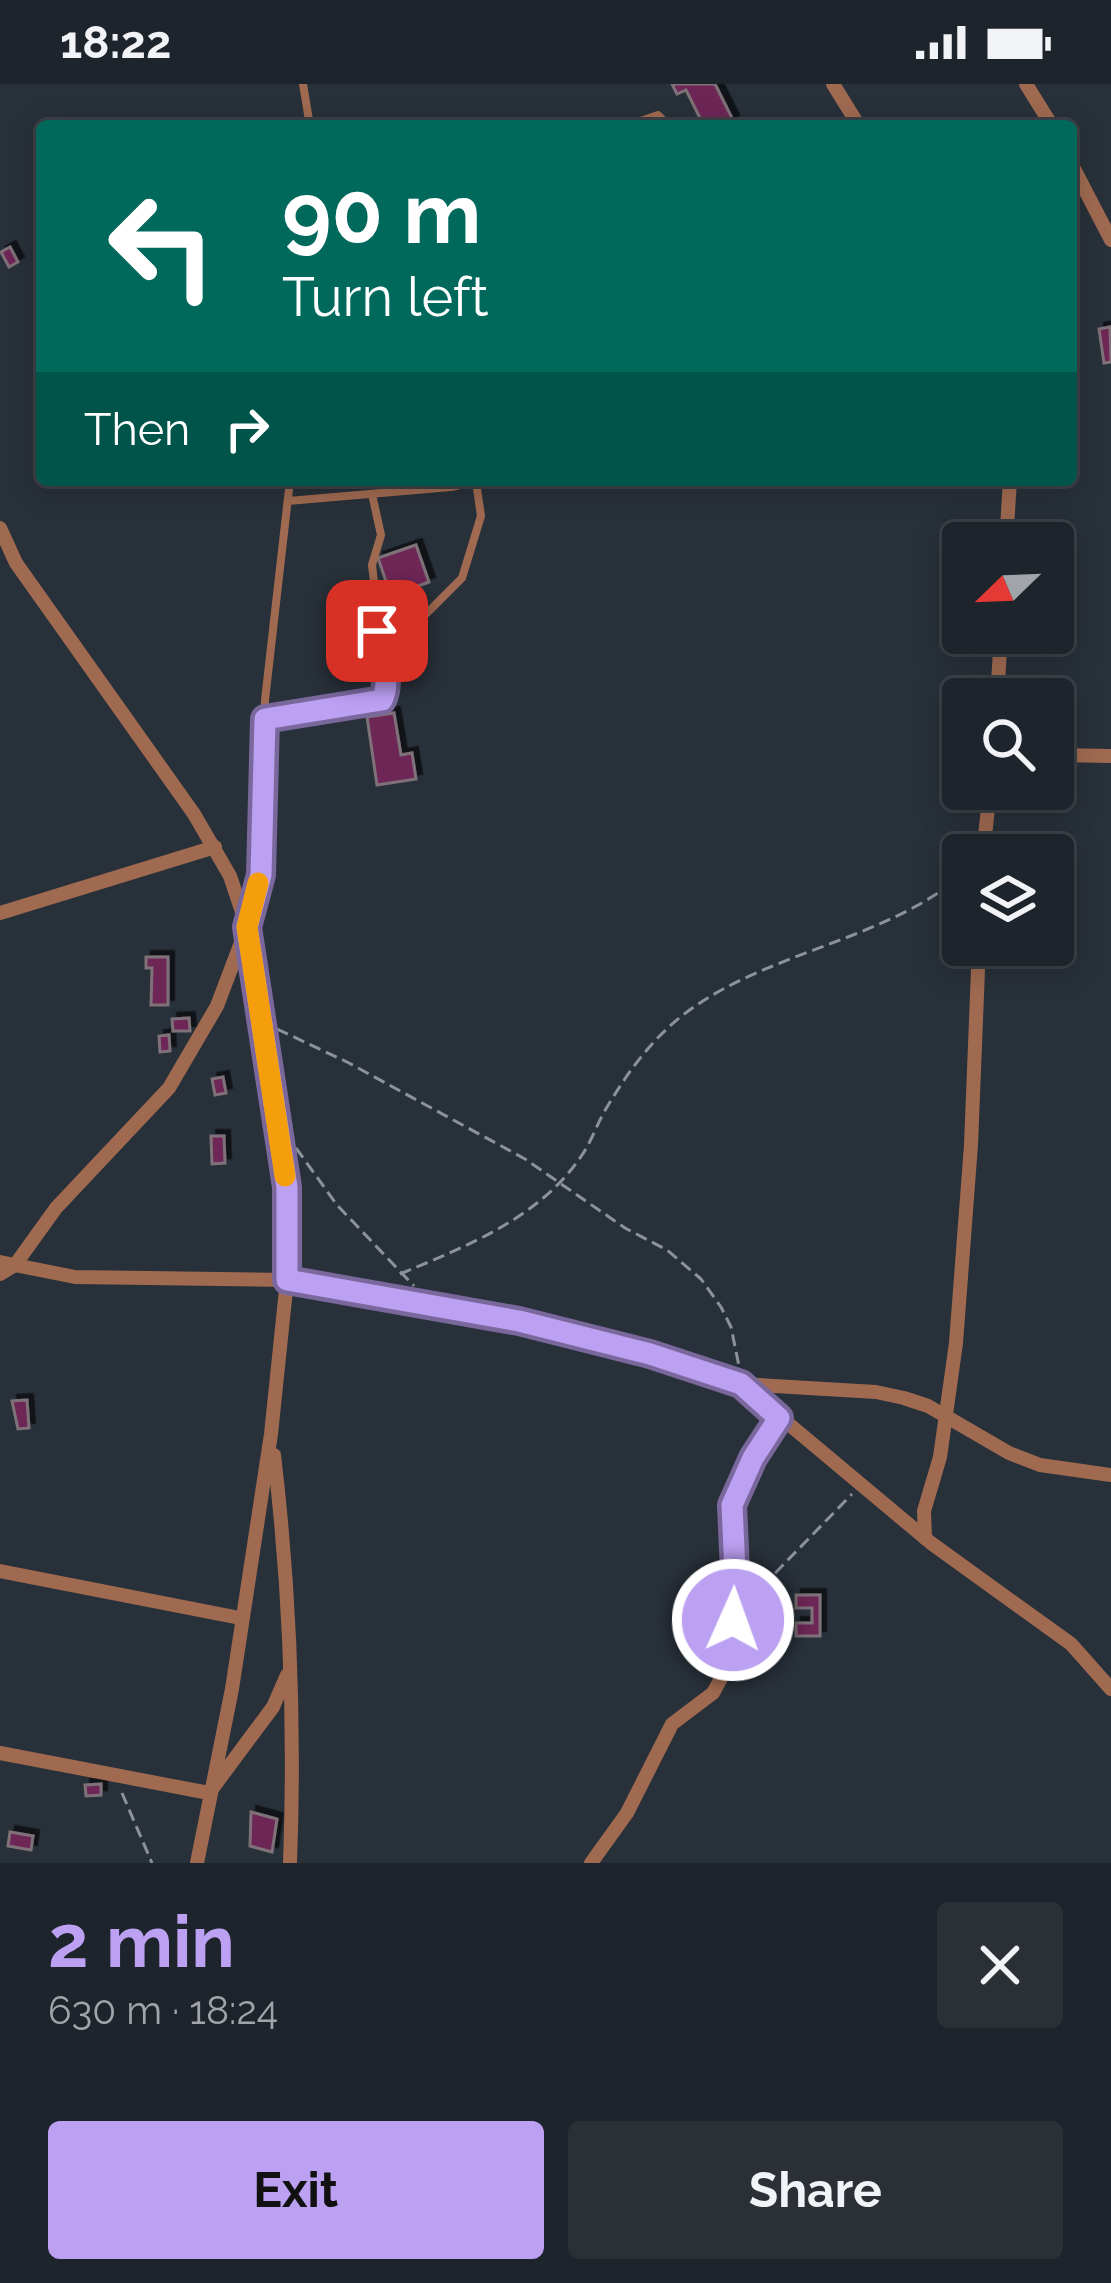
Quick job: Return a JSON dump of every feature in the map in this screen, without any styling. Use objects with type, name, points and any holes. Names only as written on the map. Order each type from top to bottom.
[{"type":"street","points":[[833,84],[855,120]]},
{"type":"street","points":[[1025,84],[1048,120]]},
{"type":"street","points":[[1077,175],[1111,240]]},
{"type":"street","points":[[1007,522],[1010,486]]},
{"type":"street","points":[[0,528],[16,563],[215,847],[247,927],[287,1187],[287,1280],[272,1434],[232,1689],[196,1863]]},
{"type":"street","points":[[0,571],[16,563]]},
{"type":"street","points":[[1074,755],[1111,756]]},
{"type":"street","points":[[0,913],[215,847]]},
{"type":"street","points":[[0,1274],[169,1088],[218,1006],[247,927]]},
{"type":"street","points":[[925,1538],[924,1511],[947,1416],[971,1145],[978,966]]},
{"type":"street","points":[[8,1264],[75,1277],[123,1280],[287,1280],[439,1306],[650,1354],[741,1384],[876,1392],[928,1406],[1009,1454],[1040,1466],[1111,1475]]},
{"type":"street","points":[[741,1384],[925,1538],[1071,1644],[1111,1689]]},
{"type":"street","points":[[591,1863],[627,1814],[672,1724],[718,1684],[730,1654],[736,1594],[732,1505],[753,1458],[779,1418]]},
{"type":"street","points":[[272,1434],[290,1670],[290,1863]]},
{"type":"street","points":[[0,1571],[240,1618]]},
{"type":"street","points":[[209,1793],[273,1707],[290,1670]]},
{"type":"street","points":[[0,1754],[209,1793]]},
{"type":"lane","points":[[303,84],[309,120]]},
{"type":"lane","points":[[247,927],[261,875],[265,719],[289,486]]},
{"type":"lane","points":[[288,501],[438,486]]},
{"type":"lane","points":[[386,682],[404,663],[414,626],[462,578],[481,516],[480,486]]},
{"type":"lane","points":[[265,719],[374,703],[386,693],[372,565],[381,535],[372,494]]},
{"type":"path","points":[[400,1274],[522,1216],[582,1156],[634,1066],[663,1031],[696,1005],[921,902],[942,888]]},
{"type":"path","points":[[261,1023],[347,1062],[525,1159],[625,1228],[668,1250],[701,1279],[731,1327],[741,1384]]},
{"type":"path","points":[[277,1122],[337,1205],[400,1274],[439,1306]]},
{"type":"path","points":[[733,1620],[862,1484]]},
{"type":"path","points":[[115,1776],[152,1863]]},
{"type":"building","points":[[672,84],[715,84],[733,120],[701,120],[686,90],[677,94]]},
{"type":"building","points":[[10,247],[18,262],[9,267],[1,252]]},
{"type":"building","points":[[1110,327],[1111,362],[1104,363],[1099,329]]},
{"type":"building","points":[[416,545],[429,582],[391,596],[378,558]]},
{"type":"building","points":[[394,713],[401,755],[412,753],[416,779],[377,785],[367,717]]},
{"type":"building","points":[[146,957],[168,957],[168,1005],[151,1005],[152,968],[146,968]]},
{"type":"building","points":[[189,1018],[190,1031],[173,1031],[172,1019]]},
{"type":"building","points":[[169,1035],[170,1051],[160,1052],[159,1036]]},
{"type":"building","points":[[223,1077],[226,1093],[215,1095],[212,1079]]},
{"type":"building","points":[[211,1136],[224,1136],[225,1163],[212,1164]]},
{"type":"building","points":[[27,1400],[29,1428],[18,1429],[12,1401]]},
{"type":"building","points":[[796,1595],[820,1595],[820,1636],[796,1636],[796,1623],[812,1623],[812,1608],[796,1608]]},
{"type":"building","points":[[101,1784],[101,1795],[86,1796],[85,1785]]},
{"type":"building","points":[[251,1812],[277,1819],[272,1852],[250,1846]]},
{"type":"building","points":[[10,1832],[33,1836],[31,1850],[8,1846]]},
{"type":"slow traffic","points":[[258,883],[247,927],[285,1176]]},
{"type":"route","points":[[377,631],[386,682],[382,700],[265,719],[261,875],[247,927],[287,1187],[287,1280],[519,1321],[650,1354],[741,1384],[779,1418],[753,1458],[732,1505],[733,1620]]}]
